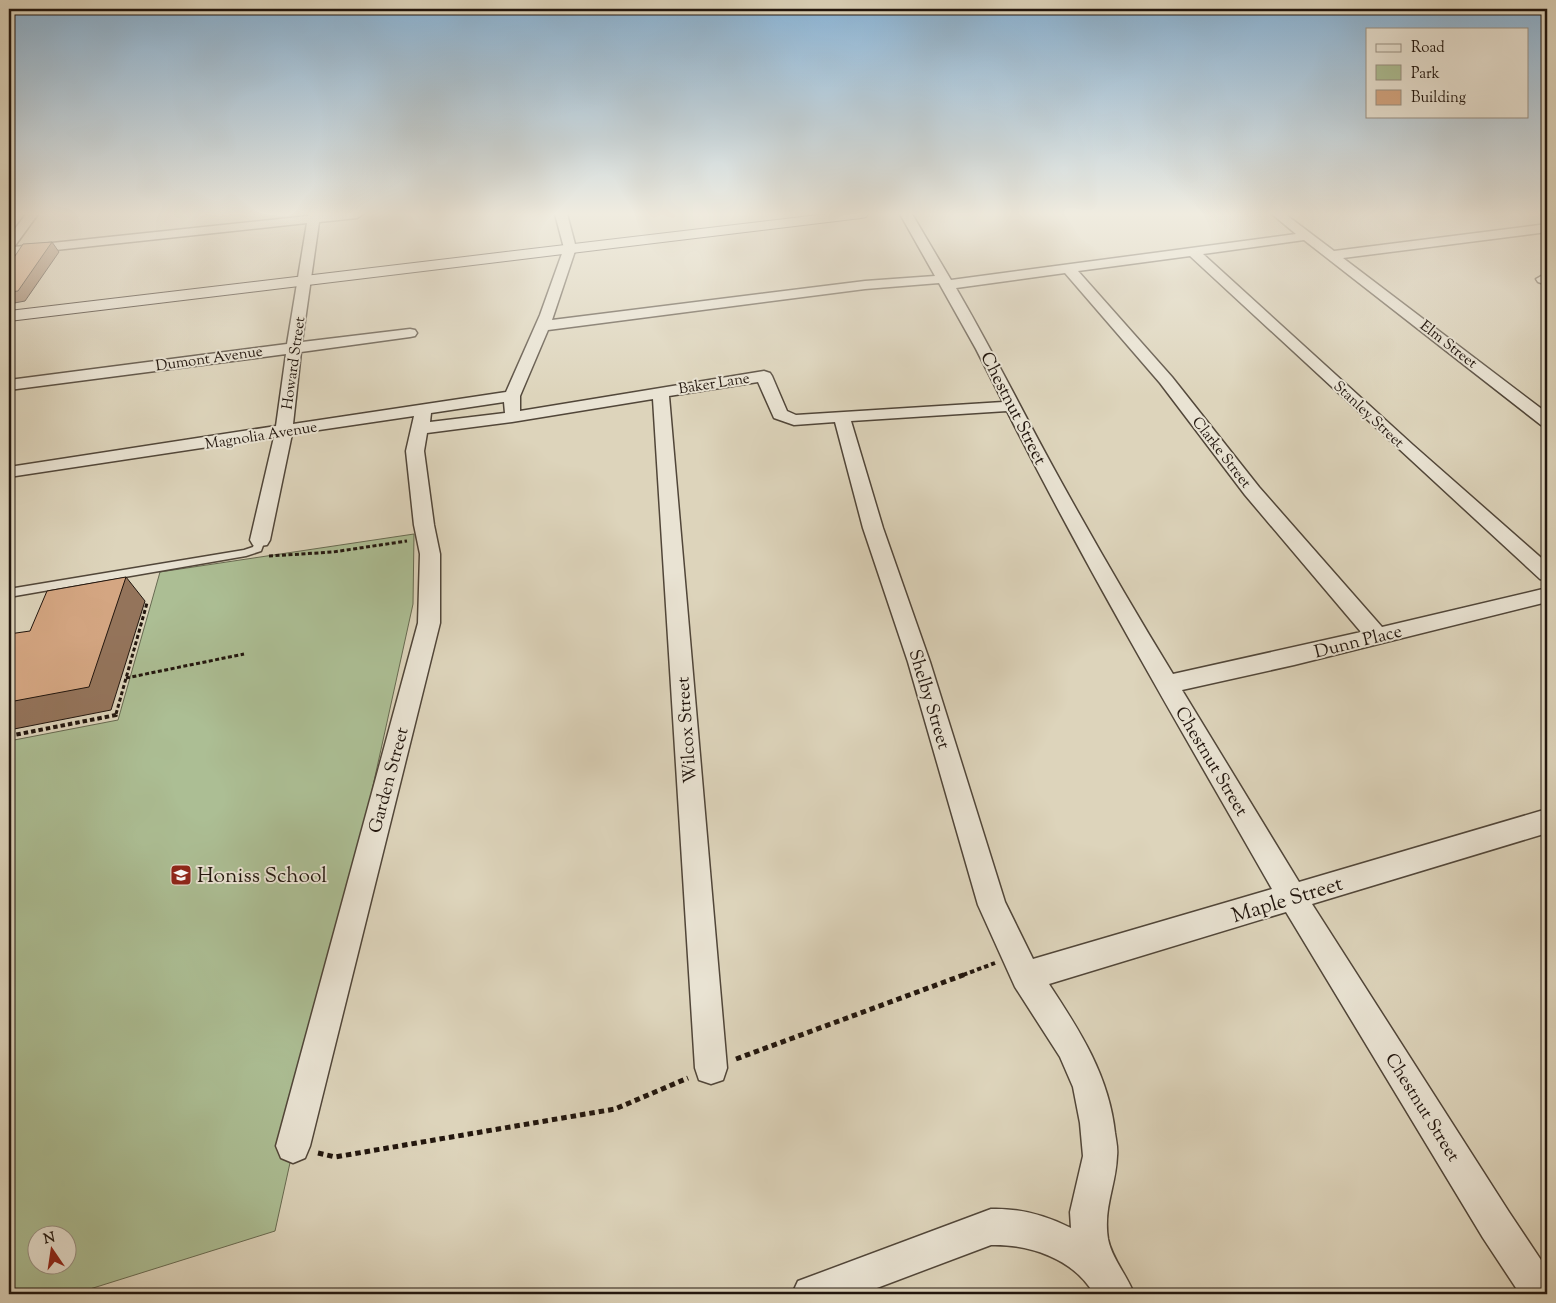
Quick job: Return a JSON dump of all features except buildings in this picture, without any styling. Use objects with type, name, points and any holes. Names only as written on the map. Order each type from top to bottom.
[{"type":"main road","points":[[9,316],[348,275]]},
{"type":"street","name":"Howard Street","points":[[260,540],[284,432],[294,347],[306,275]]},
{"type":"street","points":[[512,417],[512,396],[543,326],[559,275]]},
{"type":"street","name":"Chestnut Street","points":[[940,275],[984,349],[1054,486],[1111,590],[1293,898],[1491,1216],[1542,1294]]},
{"type":"street","points":[[543,326],[865,284],[944,282],[1008,275]]},
{"type":"street","name":"Clarke Street","points":[[1074,275],[1166,380],[1252,491],[1377,636]]},
{"type":"street","name":"Stanley Street","points":[[1218,275],[1407,449],[1547,574]]},
{"type":"street","name":"Elm Street","points":[[1359,275],[1547,421]]},
{"type":"street","name":"Dumont Avenue","points":[[9,385],[410,333]]},
{"type":"street","name":"Baker Lane","points":[[422,419],[512,417],[764,376],[780,414],[786,418],[804,420],[842,418],[1013,406]]},
{"type":"street","name":"Wilcox Street","points":[[661,392],[711,1068]]},
{"type":"street","name":"Magnolia Avenue","points":[[9,472],[284,432],[422,419],[512,396]]},
{"type":"street","name":"Shelby Street","points":[[842,418],[874,528],[919,662],[992,905],[1021,966],[1071,1046],[1088,1085],[1098,1123],[1100,1156],[1088,1212],[1090,1240],[1107,1281]]},
{"type":"street","name":"Garden Street","points":[[293,1146],[429,623],[430,554],[415,451],[422,419]]},
{"type":"street","name":"Dunn Place","points":[[1167,684],[1294,657],[1547,595]]},
{"type":"street","name":"Maple Street","points":[[1021,966],[1293,898],[1547,821]]},
{"type":"street","points":[[811,1294],[997,1226],[1034,1230],[1066,1243],[1107,1281]]},
{"type":"lane","points":[[9,593],[246,553],[257,549],[260,540]]},
{"type":"path","points":[[246,553],[249,557],[333,552],[427,539]]},
{"type":"path","points":[[9,736],[116,715],[147,603]]},
{"type":"path","points":[[126,678],[244,654]]},
{"type":"path","points":[[293,1146],[335,1157],[615,1109],[711,1068],[1021,966]]},
{"type":"green space","name":"Honiss School","points":[[414,534],[413,604],[275,1231],[74,1294],[9,1294],[9,741],[118,720],[160,572]]},
{"type":"place","name":"Honiss School","points":[[181,875]]}]
